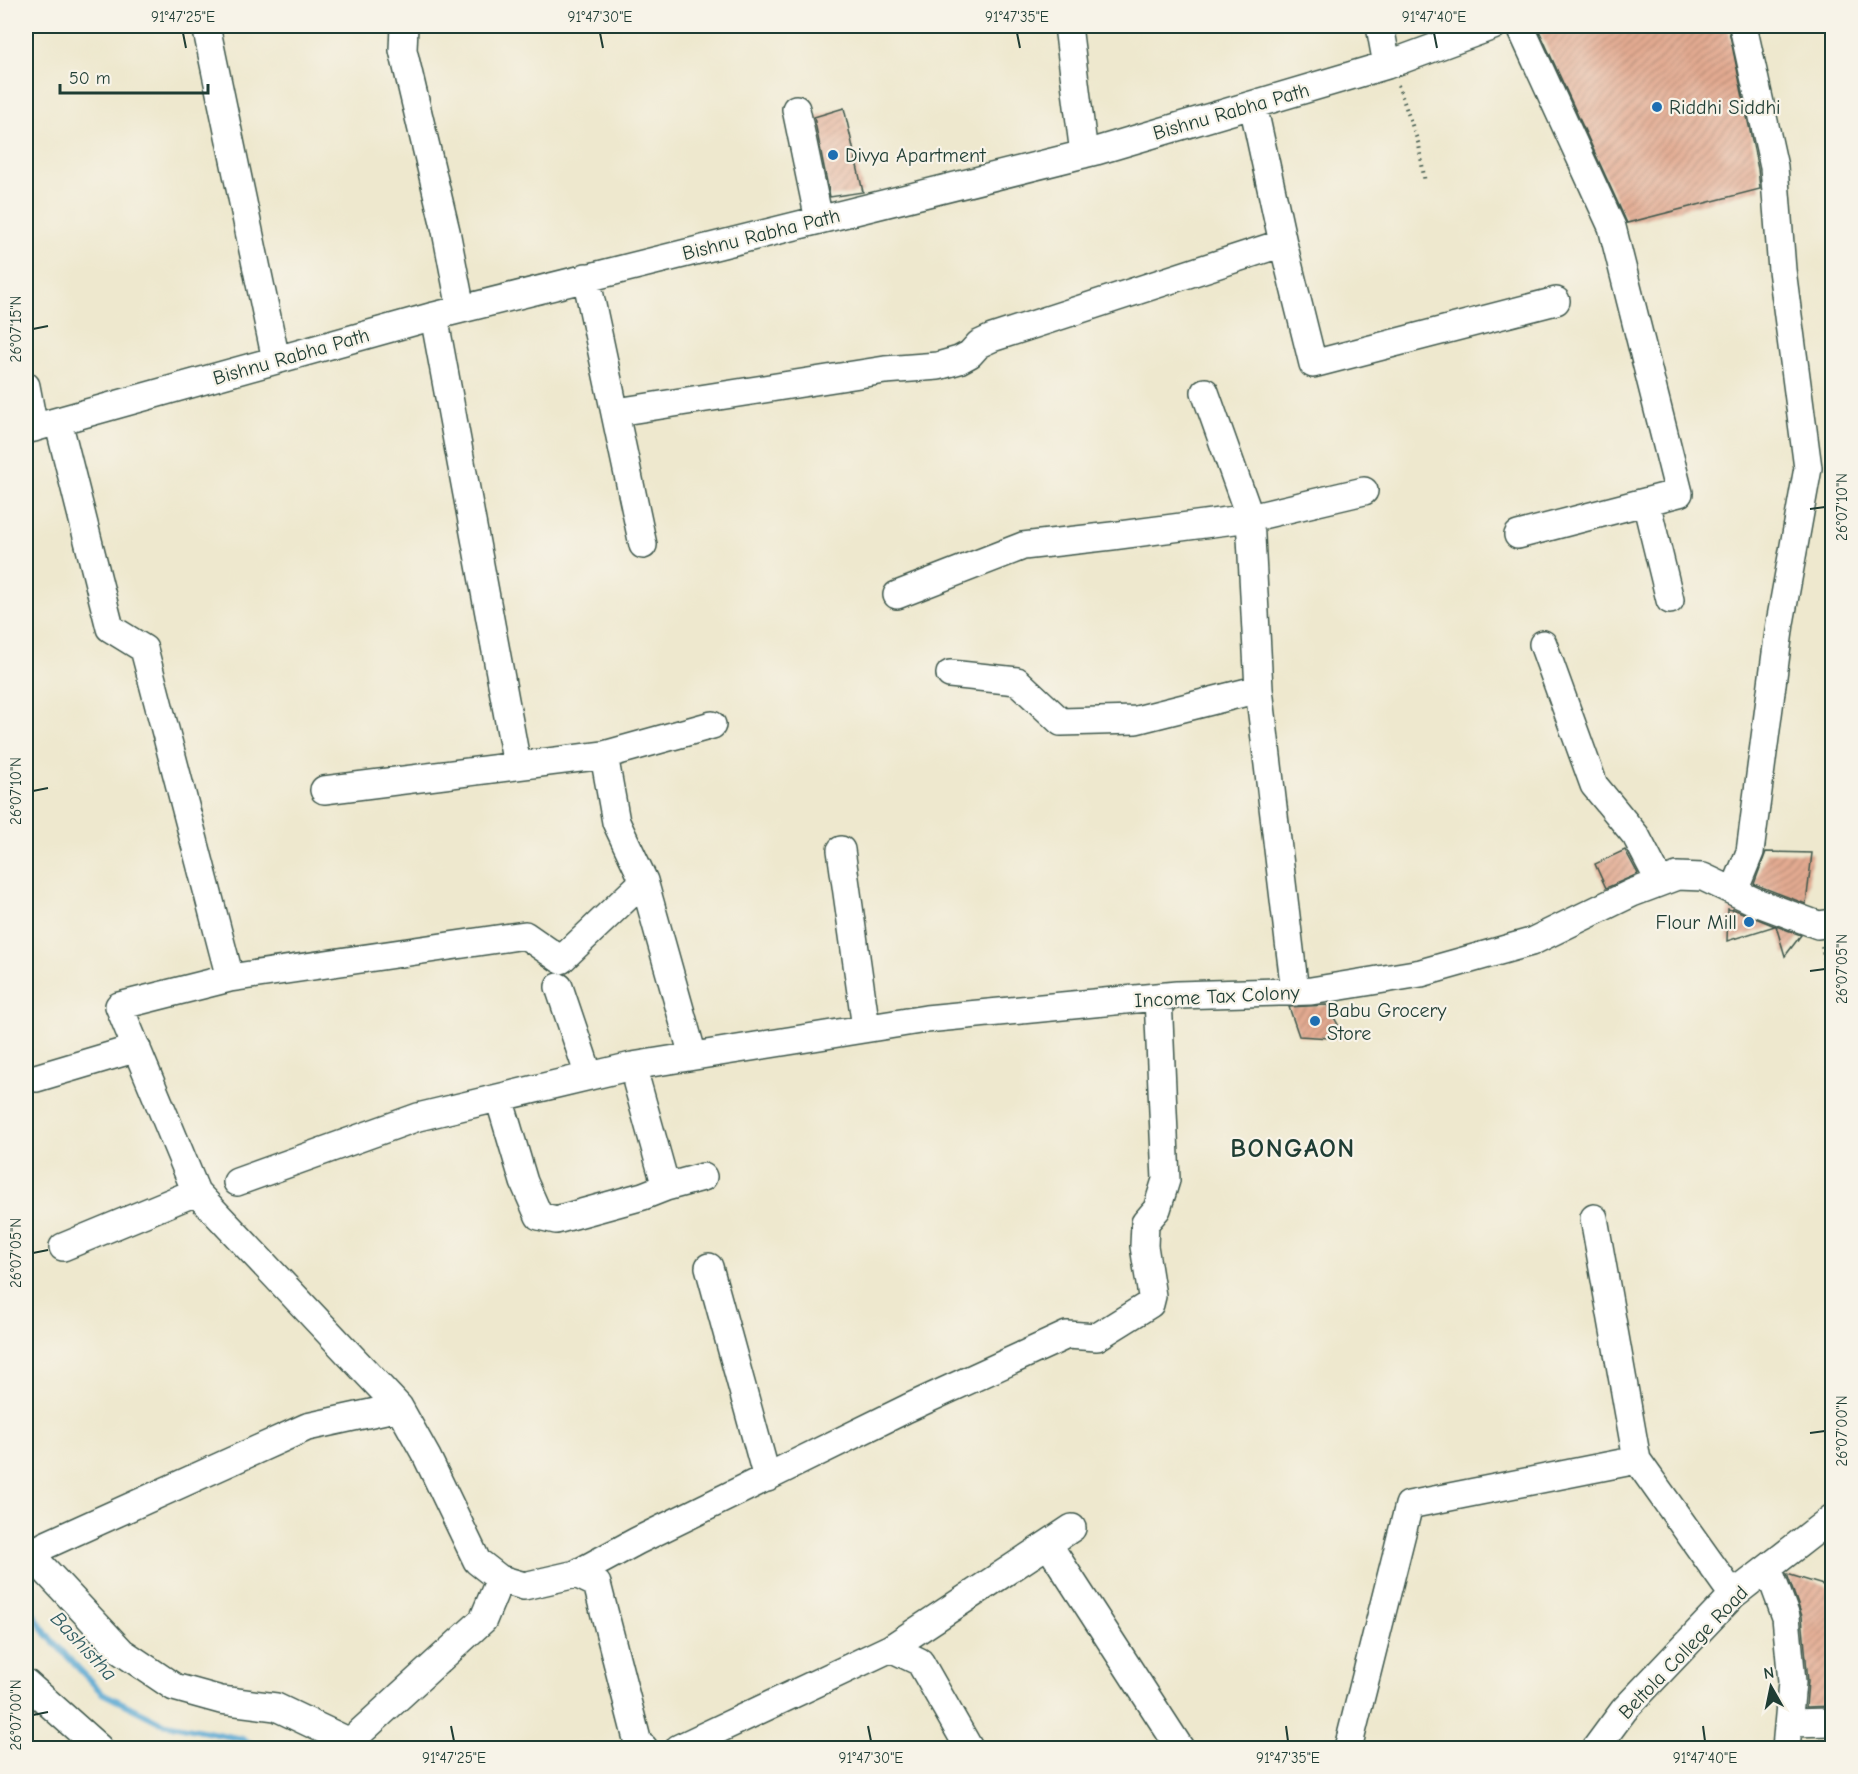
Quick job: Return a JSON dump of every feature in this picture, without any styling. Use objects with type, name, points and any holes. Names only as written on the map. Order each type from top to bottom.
[{"type":"street","points":[[206,26],[276,360]]},
{"type":"street","points":[[404,26],[403,50],[446,231],[461,309]]},
{"type":"street","points":[[1068,26],[1084,154]]},
{"type":"street","points":[[1380,26],[1391,71]]},
{"type":"street","name":"Bishnu Rabha Path","points":[[39,426],[434,316],[1084,154],[1253,105],[1391,71],[1493,26]]},
{"type":"street","points":[[1518,535],[1679,493],[1612,227],[1520,26]]},
{"type":"street","points":[[1734,891],[1750,852],[1780,623],[1808,468],[1782,270],[1774,167],[1743,26]]},
{"type":"street","points":[[1253,105],[1283,243],[1313,363],[1556,301]]},
{"type":"street","points":[[796,110],[819,220]]},
{"type":"street","points":[[615,410],[885,370],[948,363],[970,354],[979,344],[992,338],[1283,243]]},
{"type":"street","points":[[586,278],[643,545]]},
{"type":"street","points":[[434,316],[517,765]]},
{"type":"street","points":[[26,386],[110,628],[144,649],[230,978]]},
{"type":"street","points":[[1205,392],[1250,518],[1259,689],[1296,992]]},
{"type":"street","points":[[897,595],[1023,546],[1250,518],[1364,490]]},
{"type":"street","points":[[1646,502],[1670,600]]},
{"type":"street","points":[[1543,644],[1594,785],[1636,836],[1660,882]]},
{"type":"street","points":[[950,674],[1017,681],[1061,723],[1136,720],[1259,689]]},
{"type":"street","points":[[324,790],[604,755],[712,725]]},
{"type":"street","points":[[604,755],[616,822],[644,881],[706,1054]]},
{"type":"street","points":[[841,850],[866,1028]]},
{"type":"street","name":"Income Tax Colony","points":[[237,1182],[418,1117],[632,1066],[927,1018],[1158,997],[1311,991],[1421,973],[1531,942],[1632,893],[1677,876],[1703,877],[1756,902],[1825,924]]},
{"type":"street","points":[[644,881],[561,960],[525,935],[230,978],[119,1006],[196,1191],[399,1407],[427,1456],[477,1561],[500,1579],[524,1586],[576,1574],[637,1541],[908,1408],[1067,1335],[1097,1337],[1150,1305],[1152,1296],[1144,1246],[1145,1223],[1157,1209],[1166,1180],[1158,997]]},
{"type":"street","points":[[559,987],[588,1076]]},
{"type":"street","points":[[36,1078],[137,1048]]},
{"type":"street","points":[[637,1083],[666,1187]]},
{"type":"street","points":[[499,1098],[524,1182],[539,1216],[556,1220],[703,1177]]},
{"type":"street","points":[[63,1246],[196,1191]]},
{"type":"street","points":[[1594,1218],[1637,1460],[1733,1595]]},
{"type":"street","points":[[709,1267],[767,1478]]},
{"type":"street","points":[[399,1407],[307,1427],[46,1545],[28,1550],[122,1652],[174,1687],[221,1700],[276,1707],[350,1746],[483,1620],[500,1579]]},
{"type":"street","points":[[1348,1749],[1409,1505],[1637,1460]]},
{"type":"street","name":"Beltola College Road","points":[[1596,1749],[1624,1710],[1733,1595],[1833,1518]]},
{"type":"street","points":[[679,1749],[891,1648],[1072,1528]]},
{"type":"street","points":[[1048,1544],[1180,1749]]},
{"type":"street","points":[[1768,1568],[1786,1617],[1792,1682],[1787,1736],[1833,1722]]},
{"type":"street","points":[[576,1574],[597,1584],[640,1748]]},
{"type":"street","points":[[891,1648],[920,1662],[969,1749]]},
{"type":"street","points":[[26,1683],[99,1749]]},
{"type":"path","points":[[1391,71],[1419,145],[1425,183]]},
{"type":"path","points":[[1825,924],[1833,995]]},
{"type":"building","name":"Riddhi Siddhi","points":[[1537,26],[1728,26],[1758,169],[1760,189],[1627,223]]},
{"type":"building","name":"Divya Apartment","points":[[844,108],[863,192],[830,197],[814,117]]},
{"type":"building","points":[[1625,850],[1638,874],[1606,888],[1595,864]]},
{"type":"building","points":[[1766,852],[1812,853],[1806,904],[1754,884]]},
{"type":"building","name":"Flour Mill","points":[[1728,909],[1733,909],[1775,926],[1727,941]]},
{"type":"building","points":[[1776,926],[1801,935],[1785,956]]},
{"type":"building","name":"Babu Grocery Store","points":[[1327,1005],[1346,1039],[1299,1036],[1289,1007]]},
{"type":"building","points":[[1787,1574],[1833,1588],[1833,1706],[1806,1707],[1808,1681],[1802,1616]]},
{"type":"waterway","name":"Bashistha","points":[[26,1602],[47,1635],[102,1693],[162,1723],[242,1739],[261,1748]]},
{"type":"place","name":"Riddhi Siddhi","points":[[1657,107]]},
{"type":"place","name":"Divya Apartment","points":[[833,155]]},
{"type":"place","name":"Flour Mill","points":[[1749,922]]},
{"type":"place","name":"Babu Grocery Store","points":[[1315,1021]]},
{"type":"district","name":"BONGAON","points":[[1293,1148]]}]
